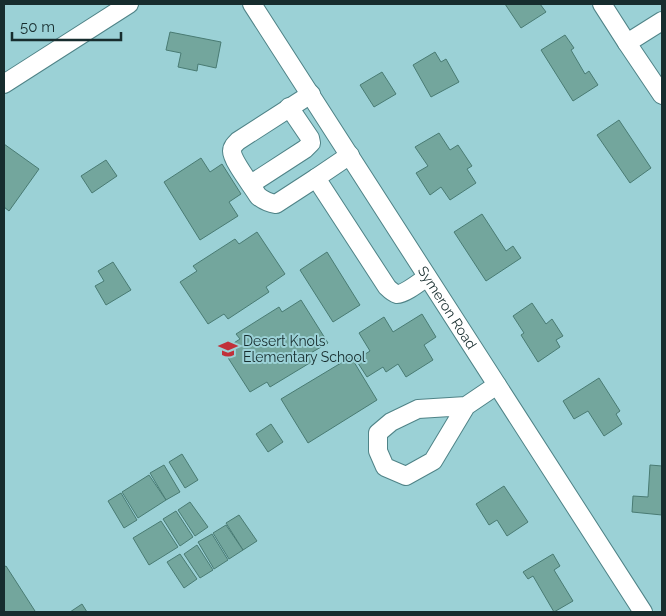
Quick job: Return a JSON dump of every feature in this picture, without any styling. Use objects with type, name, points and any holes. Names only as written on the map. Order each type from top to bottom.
[{"type":"street","points":[[4,84],[129,4]]},
{"type":"street","name":"Symeron Road","points":[[252,4],[643,612]]},
{"type":"street","points":[[602,4],[626,43],[662,94]]},
{"type":"street","points":[[626,43],[662,21]]},
{"type":"street","points":[[311,94],[238,141],[234,145],[232,152],[235,160],[262,200],[276,204],[350,155]]},
{"type":"street","points":[[251,184],[311,143],[310,138],[289,107]]},
{"type":"street","points":[[316,178],[391,291],[396,294],[402,293],[427,277]]},
{"type":"street","points":[[466,406],[418,409],[391,422],[378,433],[378,451],[385,467],[406,476],[433,461],[466,406],[497,384]]},
{"type":"building","points":[[505,4],[540,4],[546,12],[521,28]]},
{"type":"building","points":[[170,32],[221,42],[216,68],[198,64],[197,71],[178,67],[181,53],[166,50]]},
{"type":"building","points":[[565,35],[574,48],[571,50],[585,74],[589,71],[598,85],[573,101],[541,50]]},
{"type":"building","points":[[435,52],[441,62],[446,59],[459,82],[431,97],[413,65]]},
{"type":"building","points":[[382,72],[396,94],[374,107],[360,85]]},
{"type":"building","points":[[619,120],[651,168],[630,183],[597,135]]},
{"type":"building","points":[[439,133],[450,150],[458,145],[472,166],[467,169],[476,183],[450,200],[441,187],[430,195],[416,173],[428,166],[415,147]]},
{"type":"building","points":[[4,144],[39,169],[9,211],[4,207]]},
{"type":"building","points":[[201,158],[210,172],[222,164],[241,194],[229,202],[238,216],[200,240],[164,182]]},
{"type":"building","points":[[106,160],[117,176],[92,193],[81,176]]},
{"type":"building","points":[[482,214],[506,251],[513,246],[521,258],[486,281],[454,232]]},
{"type":"building","points":[[257,232],[285,274],[266,287],[269,292],[228,319],[224,314],[208,324],[180,282],[197,271],[193,266],[235,239],[239,244]]},
{"type":"building","points":[[327,252],[360,305],[333,322],[300,270]]},
{"type":"building","points":[[113,262],[131,290],[106,305],[95,286],[104,281],[98,271]]},
{"type":"building","points":[[301,300],[328,343],[309,354],[313,361],[270,387],[267,382],[250,392],[223,350],[240,339],[236,334],[279,307],[282,312]]},
{"type":"building","points":[[532,303],[546,324],[552,319],[563,336],[556,340],[560,347],[538,362],[521,335],[524,333],[513,316]]},
{"type":"building","points":[[422,314],[436,337],[424,345],[433,360],[406,377],[398,364],[386,372],[383,367],[367,377],[356,360],[370,351],[359,333],[384,317],[393,332]]},
{"type":"building","points":[[351,357],[377,400],[308,443],[281,399]]},
{"type":"building","points":[[599,378],[620,411],[616,414],[622,424],[604,436],[588,411],[574,419],[563,401]]},
{"type":"building","points":[[271,424],[283,442],[268,452],[256,434]]},
{"type":"building","points":[[182,454],[198,480],[185,488],[169,462]]},
{"type":"building","points":[[164,465],[180,492],[166,500],[150,473]]},
{"type":"building","points":[[650,465],[662,466],[662,515],[632,512],[633,496],[648,497]]},
{"type":"building","points":[[149,475],[166,500],[138,518],[122,492]]},
{"type":"building","points":[[504,486],[528,522],[507,536],[497,520],[489,525],[476,504]]},
{"type":"building","points":[[121,493],[137,520],[124,528],[108,501]]},
{"type":"building","points":[[190,502],[208,527],[195,536],[178,510]]},
{"type":"building","points":[[176,511],[193,537],[180,546],[163,519]]},
{"type":"building","points":[[239,515],[257,541],[243,550],[226,523]]},
{"type":"building","points":[[161,521],[178,547],[149,565],[133,538]]},
{"type":"building","points":[[226,525],[243,550],[229,559],[213,533]]},
{"type":"building","points":[[212,534],[228,560],[214,569],[198,542]]},
{"type":"building","points":[[197,545],[213,570],[200,578],[184,554]]},
{"type":"building","points":[[180,554],[197,579],[184,588],[167,562]]},
{"type":"building","points":[[553,554],[560,566],[554,570],[573,601],[554,612],[533,576],[528,579],[523,572]]},
{"type":"building","points":[[6,566],[35,611],[5,612],[4,567]]},
{"type":"building","points":[[82,604],[87,612],[70,612]]},
{"type":"place","name":"Desert Knols Elementary School","points":[[228,349]]}]
